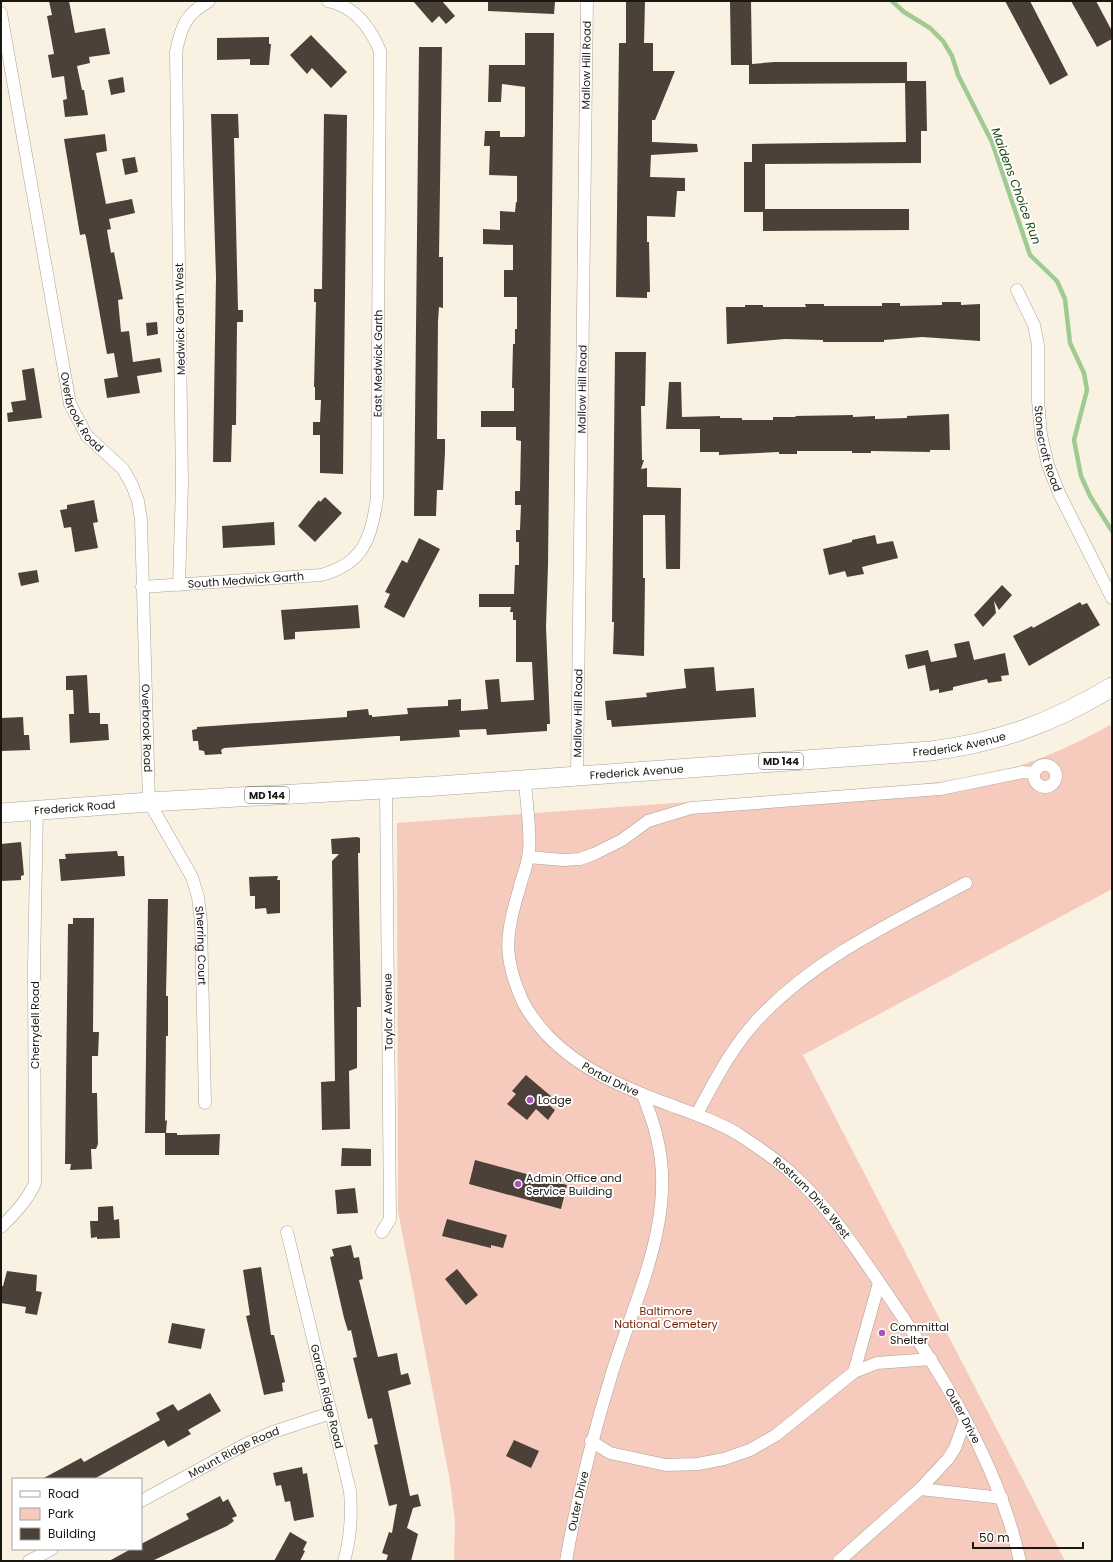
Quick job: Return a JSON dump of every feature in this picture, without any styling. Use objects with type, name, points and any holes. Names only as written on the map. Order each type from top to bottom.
[{"type":"main road","name":"Frederick Avenue","points":[[149,802],[577,777],[931,751],[960,747],[1009,735],[1038,725],[1112,687]]},
{"type":"main road","name":"Frederick Road","points":[[1,813],[149,802]]},
{"type":"street","name":"Medwick Garth West","points":[[180,585],[182,485],[176,52],[179,37],[191,12],[209,1]]},
{"type":"street","name":"East Medwick Garth","points":[[328,1],[347,8],[361,19],[370,30],[380,51],[378,155],[377,497],[374,518],[368,537],[359,552],[348,565]]},
{"type":"street","name":"Mallow Hill Road","points":[[577,777],[587,1]]},
{"type":"street","name":"Overbrook Road","points":[[1,13],[70,404],[87,436],[123,469],[132,485],[138,501],[142,520],[142,587],[149,802]]},
{"type":"street","name":"Stonecroft Road","points":[[1017,290],[1034,325],[1038,345],[1038,400],[1041,434],[1048,465],[1059,493],[1112,598]]},
{"type":"street","name":"South Medwick Garth","points":[[142,587],[321,575],[348,565]]},
{"type":"street","points":[[528,857],[563,860],[580,859],[594,854],[622,840],[648,821],[691,808],[940,789],[1023,772],[1034,773]]},
{"type":"street","name":"Portal Drive","points":[[525,780],[529,834],[528,857],[509,923],[507,941],[513,974],[525,1005],[548,1036],[573,1059],[597,1074],[643,1094],[658,1138],[661,1166],[662,1187],[658,1227],[591,1441]]},
{"type":"street","name":"Taylor Avenue","points":[[382,1232],[390,1219],[386,789]]},
{"type":"street","name":"Sherring Court","points":[[149,802],[192,877],[198,897],[201,922],[205,1103]]},
{"type":"street","name":"Cherrydell Road","points":[[1,1227],[22,1206],[35,1183],[34,966],[37,810]]},
{"type":"street","points":[[697,1114],[734,1051],[761,1016],[794,985],[839,952],[966,884]]},
{"type":"street","name":"Rostrum Drive West","points":[[643,1094],[697,1114],[735,1132],[791,1172],[834,1218],[879,1283]]},
{"type":"street","name":"Garden Ridge Road","points":[[287,1232],[350,1491],[352,1518],[349,1543],[344,1561]]},
{"type":"street","points":[[854,1372],[879,1283]]},
{"type":"street","name":"Outer Drive","points":[[879,1283],[931,1359],[965,1420],[1002,1498],[1014,1535],[1020,1561]]},
{"type":"street","points":[[591,1441],[610,1453],[666,1465],[698,1464],[724,1459],[750,1450],[776,1434],[854,1372],[877,1363],[931,1359]]},
{"type":"street","name":"Mount Ridge Road","points":[[142,1499],[244,1445],[273,1432],[331,1413]]},
{"type":"street","points":[[839,1561],[920,1488],[948,1459],[955,1448],[965,1420]]},
{"type":"street","name":"Outer Drive","points":[[566,1561],[575,1510],[591,1441]]},
{"type":"street","points":[[920,1488],[1002,1498]]},
{"type":"street","points":[[29,1561],[50,1550]]},
{"type":"green space","name":"Baltimore National Cemetery","points":[[1112,724],[1112,889],[803,1055],[1065,1561],[454,1561],[455,1521],[450,1481],[398,1211],[397,823],[908,786],[990,774],[1005,770],[1069,746]]},
{"type":"building","points":[[49,1],[69,1],[75,33],[105,28],[110,54],[89,57],[90,63],[77,66],[82,90],[84,90],[88,115],[65,117],[63,100],[67,99],[64,76],[52,78],[48,55],[54,54],[47,16],[52,15]]},
{"type":"building","points":[[413,1],[442,1],[455,16],[446,24],[439,16],[432,23]]},
{"type":"building","points":[[488,1],[555,2],[554,14],[488,11]]},
{"type":"building","points":[[626,1],[645,1],[644,43],[653,43],[653,71],[675,71],[655,120],[652,120],[652,142],[697,144],[698,152],[651,155],[650,177],[685,178],[685,191],[677,191],[675,217],[647,216],[650,292],[647,292],[647,298],[616,297],[619,43],[626,43]]},
{"type":"building","points":[[730,1],[751,1],[752,64],[774,62],[907,62],[907,81],[926,81],[927,131],[921,131],[921,163],[765,164],[765,209],[909,209],[909,230],[763,231],[763,212],[744,212],[744,162],[752,162],[752,144],[906,142],[905,83],[749,84],[749,65],[731,65]]},
{"type":"building","points":[[1005,1],[1030,1],[1068,75],[1050,85]]},
{"type":"building","points":[[1071,1],[1096,1],[1112,31],[1112,39],[1097,47]]},
{"type":"building","points":[[525,33],[554,33],[546,627],[550,724],[547,724],[547,731],[487,735],[486,729],[459,730],[460,737],[400,741],[400,736],[396,736],[224,748],[221,750],[222,754],[205,755],[204,751],[199,750],[198,741],[193,741],[192,730],[197,729],[197,727],[347,717],[347,711],[368,709],[369,715],[372,715],[372,717],[408,714],[407,708],[448,706],[448,700],[461,699],[461,711],[488,709],[485,680],[499,679],[501,702],[534,700],[532,662],[516,662],[516,620],[513,620],[513,612],[510,612],[511,607],[479,607],[479,594],[514,594],[515,565],[519,565],[519,542],[516,542],[516,530],[520,530],[521,505],[515,505],[515,491],[520,491],[521,441],[516,440],[516,427],[481,427],[481,411],[514,411],[514,388],[512,388],[513,344],[515,344],[515,329],[517,329],[517,297],[504,297],[504,270],[513,270],[513,245],[483,244],[483,229],[500,230],[500,211],[515,212],[517,202],[517,176],[489,175],[490,146],[484,146],[485,131],[500,131],[500,137],[524,137],[525,135],[525,87],[502,84],[501,102],[488,102],[489,65],[525,65]]},
{"type":"building","points":[[311,35],[347,72],[331,88],[312,68],[307,74],[290,55]]},
{"type":"building","points":[[269,37],[269,44],[271,44],[269,65],[250,65],[250,59],[217,60],[217,38]]},
{"type":"building","points":[[419,47],[442,47],[439,257],[443,257],[443,308],[439,307],[438,321],[437,439],[445,439],[445,452],[443,490],[437,490],[436,516],[414,516]]},
{"type":"building","points":[[123,77],[125,92],[111,95],[108,80]]},
{"type":"building","points":[[211,114],[238,114],[239,138],[234,138],[238,310],[243,310],[243,322],[237,322],[236,425],[232,425],[231,462],[213,462],[216,277]]},
{"type":"building","points":[[324,114],[347,115],[343,474],[320,473],[320,435],[313,435],[313,422],[320,422],[321,400],[315,400],[314,387],[316,302],[314,302],[314,289],[322,289]]},
{"type":"building","points":[[105,134],[107,151],[96,153],[106,204],[132,199],[135,213],[109,219],[111,229],[107,230],[111,253],[114,252],[123,299],[118,300],[121,332],[129,331],[133,362],[160,358],[162,372],[137,376],[140,393],[107,398],[104,379],[118,377],[114,353],[107,354],[86,237],[85,234],[80,235],[64,139]]},
{"type":"building","points":[[135,157],[138,172],[125,175],[122,159]]},
{"type":"building","points":[[942,302],[961,302],[961,305],[980,304],[980,341],[922,337],[884,340],[884,342],[823,342],[823,340],[785,339],[727,344],[726,307],[763,305],[763,307],[806,307],[805,304],[824,304],[824,306],[882,306],[882,303],[900,303],[900,306],[942,305]]},
{"type":"building","points":[[157,322],[158,334],[147,336],[146,323]]},
{"type":"building","points":[[615,352],[646,352],[645,406],[641,406],[642,460],[644,460],[641,469],[647,468],[647,487],[681,488],[680,569],[666,569],[665,515],[643,515],[643,578],[645,578],[644,656],[613,654],[614,622],[612,622]]},
{"type":"building","points":[[34,368],[42,418],[8,422],[7,413],[13,412],[11,402],[26,400],[22,370]]},
{"type":"building","points":[[669,382],[681,382],[682,417],[720,416],[720,418],[742,418],[742,420],[773,420],[773,417],[853,415],[853,417],[875,416],[875,419],[949,414],[950,450],[930,450],[930,452],[871,451],[871,453],[852,453],[852,451],[797,451],[797,454],[779,454],[779,452],[719,455],[719,452],[700,452],[700,429],[666,429]]},
{"type":"building","points":[[325,497],[342,513],[315,542],[298,526],[319,500],[320,502]]},
{"type":"building","points":[[94,500],[98,522],[93,523],[98,548],[75,552],[71,527],[64,528],[60,510],[67,509],[67,505]]},
{"type":"building","points":[[274,522],[275,545],[223,548],[222,526]]},
{"type":"building","points":[[875,535],[877,544],[893,541],[898,558],[862,567],[864,574],[847,577],[845,571],[829,575],[823,549]]},
{"type":"building","points":[[419,538],[440,549],[404,618],[384,607],[390,594],[385,592],[402,560],[407,563]]},
{"type":"building","points":[[37,570],[39,582],[21,586],[18,573]]},
{"type":"building","points":[[1002,585],[1012,595],[999,610],[994,601],[996,613],[983,627],[974,615]]},
{"type":"building","points":[[1080,602],[1082,605],[1087,603],[1100,625],[1029,666],[1013,636],[1032,626],[1033,628]]},
{"type":"building","points":[[358,605],[360,628],[295,632],[295,639],[284,640],[281,610]]},
{"type":"building","points":[[969,641],[974,660],[1005,653],[1009,675],[1001,676],[1002,681],[988,683],[987,679],[953,687],[953,690],[939,693],[939,689],[930,691],[925,665],[908,669],[905,655],[928,650],[931,662],[957,657],[954,644]]},
{"type":"building","points":[[714,667],[716,691],[754,688],[756,717],[612,727],[611,720],[607,720],[605,701],[647,697],[646,693],[686,688],[684,669]]},
{"type":"building","points":[[87,675],[89,713],[100,713],[100,724],[108,724],[109,740],[70,743],[69,714],[74,714],[73,690],[66,690],[66,676]]},
{"type":"building","points":[[23,717],[24,735],[29,735],[30,750],[1,751],[1,718]]},
{"type":"building","points":[[360,838],[360,853],[358,853],[361,1007],[357,1007],[357,1068],[349,1071],[350,1129],[322,1130],[321,1082],[335,1081],[332,861],[339,854],[332,854],[331,839]]},
{"type":"building","points":[[21,842],[24,875],[21,876],[21,880],[1,881],[1,844]]},
{"type":"building","points":[[117,851],[118,856],[124,856],[125,876],[61,881],[59,859],[66,859],[65,854]]},
{"type":"building","points":[[278,876],[277,880],[280,880],[280,913],[267,914],[266,908],[255,909],[255,896],[250,896],[249,877]]},
{"type":"building","points":[[148,899],[168,899],[166,1133],[145,1133]]},
{"type":"building","points":[[73,918],[94,918],[93,1032],[99,1032],[98,1056],[92,1056],[92,1093],[97,1093],[98,1144],[96,1149],[91,1149],[92,1169],[70,1170],[71,1164],[65,1164],[68,924],[73,924]]},
{"type":"building","name":"Lodge","points":[[526,1075],[552,1097],[547,1103],[555,1110],[548,1120],[536,1109],[527,1120],[507,1104],[516,1094],[512,1091]]},
{"type":"building","points":[[165,1133],[177,1133],[177,1135],[220,1134],[219,1155],[165,1155]]},
{"type":"building","points":[[342,1148],[371,1149],[371,1166],[341,1166]]},
{"type":"building","name":"Admin Office and Service Building","points":[[475,1160],[567,1185],[561,1209],[469,1184]]},
{"type":"building","points":[[355,1188],[358,1213],[337,1214],[335,1190]]},
{"type":"building","points":[[113,1206],[114,1220],[119,1219],[120,1238],[91,1238],[90,1221],[98,1221],[98,1207]]},
{"type":"building","points":[[447,1219],[507,1235],[503,1248],[491,1245],[491,1248],[442,1236]]},
{"type":"building","points":[[351,1245],[354,1258],[359,1257],[363,1279],[359,1280],[378,1357],[397,1353],[401,1375],[408,1373],[411,1384],[388,1391],[410,1496],[418,1494],[421,1506],[413,1508],[407,1528],[418,1534],[411,1561],[386,1561],[388,1555],[382,1553],[389,1532],[392,1533],[397,1504],[389,1506],[374,1445],[378,1444],[372,1418],[368,1419],[353,1358],[357,1357],[351,1330],[348,1331],[344,1318],[330,1257],[334,1256],[332,1249]]},
{"type":"building","points":[[261,1267],[271,1335],[274,1335],[285,1382],[282,1383],[283,1391],[264,1395],[246,1316],[250,1315],[243,1270]]},
{"type":"building","points":[[457,1269],[478,1295],[466,1305],[445,1279]]},
{"type":"building","points":[[7,1271],[37,1275],[36,1291],[42,1292],[37,1315],[25,1313],[26,1307],[1,1303],[1,1286],[3,1286]]},
{"type":"building","points":[[172,1323],[205,1329],[201,1349],[168,1343]]},
{"type":"building","points":[[210,1393],[221,1411],[188,1430],[191,1434],[168,1447],[164,1440],[96,1478],[44,1478],[81,1458],[84,1462],[160,1420],[156,1413],[173,1404],[178,1411]]},
{"type":"building","points":[[514,1440],[539,1451],[531,1468],[506,1456]]},
{"type":"building","points":[[302,1467],[303,1474],[307,1473],[314,1517],[294,1521],[290,1501],[285,1502],[281,1485],[276,1486],[273,1473]]},
{"type":"building","points":[[220,1496],[223,1502],[228,1499],[237,1516],[232,1518],[234,1521],[227,1526],[152,1561],[109,1561],[129,1550],[142,1550],[142,1543],[189,1519],[186,1514]]},
{"type":"building","points":[[290,1532],[307,1542],[303,1550],[305,1551],[300,1561],[274,1561]]},
{"type":"waterway","name":"Maidens Choice Run","points":[[892,1],[904,12],[930,28],[943,41],[952,56],[958,75],[992,142],[1030,255],[1057,281],[1065,299],[1070,343],[1084,373],[1087,390],[1074,440],[1081,476],[1090,496],[1112,531]]},
{"type":"place","name":"Lodge","points":[[530,1100]]},
{"type":"place","name":"Admin Office and Service Building","points":[[518,1184]]},
{"type":"place","name":"Committal Shelter","points":[[882,1333]]}]
